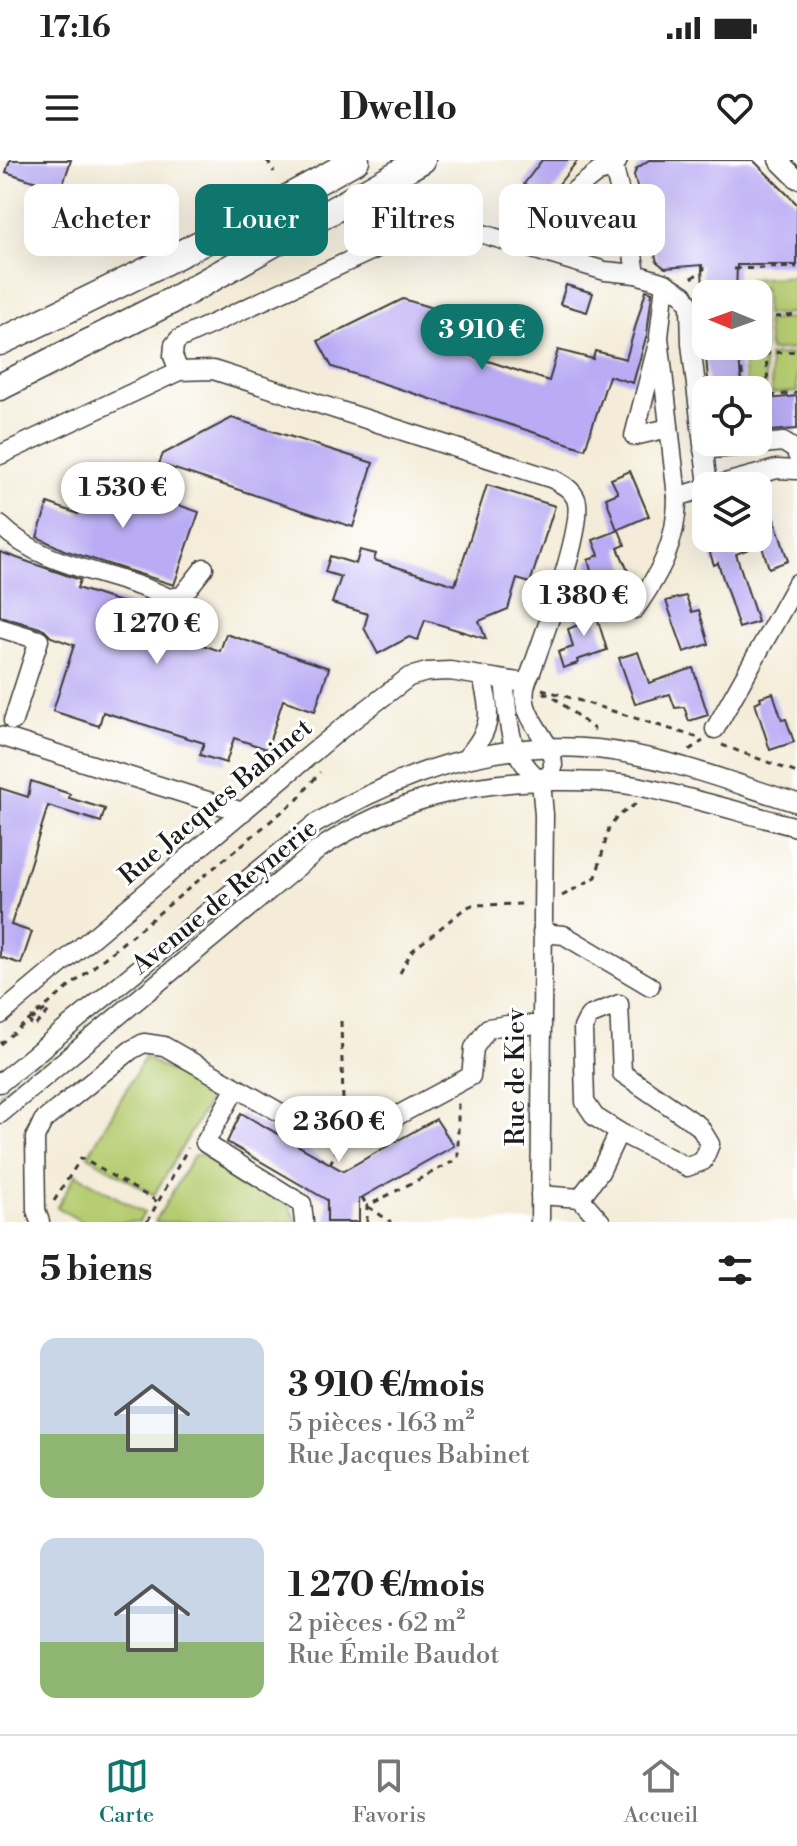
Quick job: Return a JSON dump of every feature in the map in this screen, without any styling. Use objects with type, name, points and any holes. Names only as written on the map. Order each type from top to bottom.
[{"type":"highway","points":[[0,342],[266,210],[356,160]]},
{"type":"highway","points":[[0,387],[173,300],[422,160]]},
{"type":"street","points":[[778,160],[797,179]]},
{"type":"street","points":[[583,184],[598,172],[616,164],[636,274]]},
{"type":"street","points":[[179,371],[173,356],[174,345],[179,339],[434,225],[457,226],[605,271],[636,274],[665,283],[684,295],[690,306],[695,376]]},
{"type":"street","points":[[665,283],[659,337],[634,436],[669,428]]},
{"type":"street","points":[[635,609],[658,577],[677,524],[677,497],[659,337]]},
{"type":"street","points":[[0,455],[179,371],[213,370],[553,479],[567,487],[576,498],[576,529],[539,649],[525,683],[527,712],[548,746],[554,764],[552,772],[541,781],[524,768],[513,749],[504,680]]},
{"type":"street","points":[[772,443],[783,442],[796,450],[797,455]]},
{"type":"street","points":[[766,472],[797,470]]},
{"type":"street","points":[[677,497],[692,492]]},
{"type":"street","points":[[0,525],[36,553],[169,598],[182,596],[204,568]]},
{"type":"street","points":[[713,738],[797,583]]},
{"type":"street","points":[[0,628],[39,640],[13,721]]},
{"type":"street","name":"Rue Jacques Babinet","points":[[3,1008],[341,729],[409,677],[450,671],[525,683]]},
{"type":"street","points":[[466,758],[482,740],[489,724],[482,677]]},
{"type":"street","points":[[0,736],[243,812]]},
{"type":"street","name":"Avenue de Reynerie","points":[[0,1083],[315,824],[353,801],[424,770],[466,758],[548,746],[622,753],[797,803]]},
{"type":"street","name":"Avenue de Reynerie","points":[[0,1114],[289,872],[348,829],[410,802],[448,791],[541,781],[593,781],[641,787],[797,827]]},
{"type":"street","name":"Rue de Kiev","points":[[540,1222],[544,815],[541,781]]},
{"type":"street","points":[[542,933],[564,935],[650,986]]},
{"type":"street","points":[[619,1004],[622,1073],[699,1126],[710,1144],[703,1161],[687,1167],[619,1132],[595,1117],[585,1102],[583,1028],[589,1016],[619,1004]]},
{"type":"street","points":[[44,1217],[36,1210],[35,1138],[38,1127],[131,1050],[144,1043],[164,1046],[302,1125],[343,1119],[378,1126],[471,1076],[474,1048],[488,1028],[541,1025]]},
{"type":"street","points":[[236,1088],[205,1143],[302,1204],[304,1222]]},
{"type":"street","points":[[580,1198],[600,1172],[619,1132]]},
{"type":"street","points":[[540,1195],[580,1198],[601,1222]]},
{"type":"path","points":[[267,160],[274,172]]},
{"type":"path","points":[[734,269],[797,267]]},
{"type":"path","points":[[772,317],[797,315]]},
{"type":"path","points":[[772,353],[797,351]]},
{"type":"path","points":[[772,396],[797,393]]},
{"type":"path","points":[[525,683],[556,699],[601,734]]},
{"type":"path","points":[[525,683],[713,738],[797,773]]},
{"type":"path","points":[[0,1044],[298,799],[322,769]]},
{"type":"path","points":[[551,900],[596,877],[609,828],[617,817],[639,802]]},
{"type":"path","points":[[400,973],[412,951],[464,909],[472,905],[533,901]]},
{"type":"path","points":[[46,1009],[49,1011],[34,1027],[30,1018],[46,1009]]},
{"type":"path","points":[[330,1164],[343,1140],[341,1021]]},
{"type":"path","points":[[367,1206],[458,1159],[458,1083]]},
{"type":"path","points":[[147,1222],[192,1140]]},
{"type":"path","points":[[44,1217],[81,1158],[158,1202]]},
{"type":"path","points":[[362,1197],[367,1206],[391,1222]]},
{"type":"path","points":[[367,1206],[367,1222]]},
{"type":"green space","points":[[797,276],[797,313],[772,315],[772,280],[749,279]]},
{"type":"green space","points":[[797,318],[797,349],[772,351],[772,320]]},
{"type":"green space","points":[[797,354],[797,392],[772,394],[769,360],[772,356]]},
{"type":"green space","points":[[743,360],[763,360],[765,376],[745,376]]},
{"type":"green space","points":[[50,1051],[58,1061],[0,1109],[0,1093]]},
{"type":"green space","points":[[145,1057],[212,1096],[154,1195],[88,1156]]},
{"type":"green space","points":[[194,1155],[203,1155],[289,1205],[297,1222],[155,1222]]},
{"type":"green space","points":[[76,1174],[144,1213],[139,1222],[82,1222],[57,1207]]},
{"type":"building","points":[[10,160],[71,160],[63,184],[43,184],[6,172]]},
{"type":"building","points":[[542,160],[578,160],[559,184],[524,184]]},
{"type":"building","points":[[649,160],[753,160],[797,204],[797,265],[737,265],[736,280],[703,280],[702,265],[665,268],[657,262],[655,256],[665,256],[665,184],[636,184],[636,169]]},
{"type":"building","points":[[566,285],[593,293],[587,312],[560,304]]},
{"type":"building","points":[[646,290],[652,292],[647,334],[633,383],[609,376],[585,449],[332,367],[318,341],[403,299],[436,309],[433,319],[443,322],[436,344],[549,381],[558,350],[593,359],[595,351],[626,359]]},
{"type":"building","points":[[706,360],[739,360],[741,376],[708,376]]},
{"type":"building","points":[[797,396],[797,429],[772,431],[772,399]]},
{"type":"building","points":[[232,418],[373,463],[353,527],[159,464],[163,454]]},
{"type":"building","points":[[630,471],[649,516],[617,530],[606,498],[618,493],[611,479]]},
{"type":"building","points":[[91,475],[199,512],[174,585],[64,550],[37,537],[48,503],[78,514]]},
{"type":"building","points":[[487,485],[555,506],[530,583],[517,579],[508,609],[479,621],[486,639],[425,620],[418,640],[409,637],[378,654],[364,628],[368,614],[332,603],[341,577],[325,572],[330,556],[356,564],[360,550],[376,554],[374,560],[455,585]]},
{"type":"building","points":[[772,515],[788,561],[769,568],[764,552],[772,552]]},
{"type":"building","points":[[619,530],[625,545],[618,548],[631,578],[601,589],[588,560],[599,555],[593,540]]},
{"type":"building","points":[[0,552],[80,580],[77,588],[136,607],[131,621],[172,635],[179,616],[198,622],[191,641],[220,651],[226,634],[329,668],[315,711],[283,700],[267,749],[234,738],[226,763],[200,755],[204,743],[103,712],[99,726],[53,711],[74,645],[51,637],[43,629],[0,616]]},
{"type":"building","points":[[710,552],[741,552],[736,554],[758,622],[739,628],[718,563],[714,565]]},
{"type":"building","points":[[686,596],[692,612],[699,610],[709,644],[684,652],[666,601]]},
{"type":"building","points":[[593,604],[607,650],[563,668],[558,652],[573,647],[568,629],[578,625],[573,611]]},
{"type":"building","points":[[638,652],[649,683],[693,668],[708,715],[689,721],[684,707],[675,708],[670,694],[635,704],[619,658]]},
{"type":"building","points":[[773,693],[794,742],[770,750],[755,703],[761,700],[760,697]]},
{"type":"building","points":[[31,781],[70,794],[69,798],[105,809],[101,822],[48,806],[11,925],[32,932],[21,964],[0,957],[0,788],[28,797]]},
{"type":"building","points":[[241,1113],[343,1171],[436,1119],[454,1146],[359,1199],[359,1222],[327,1222],[327,1200],[227,1142]]}]
